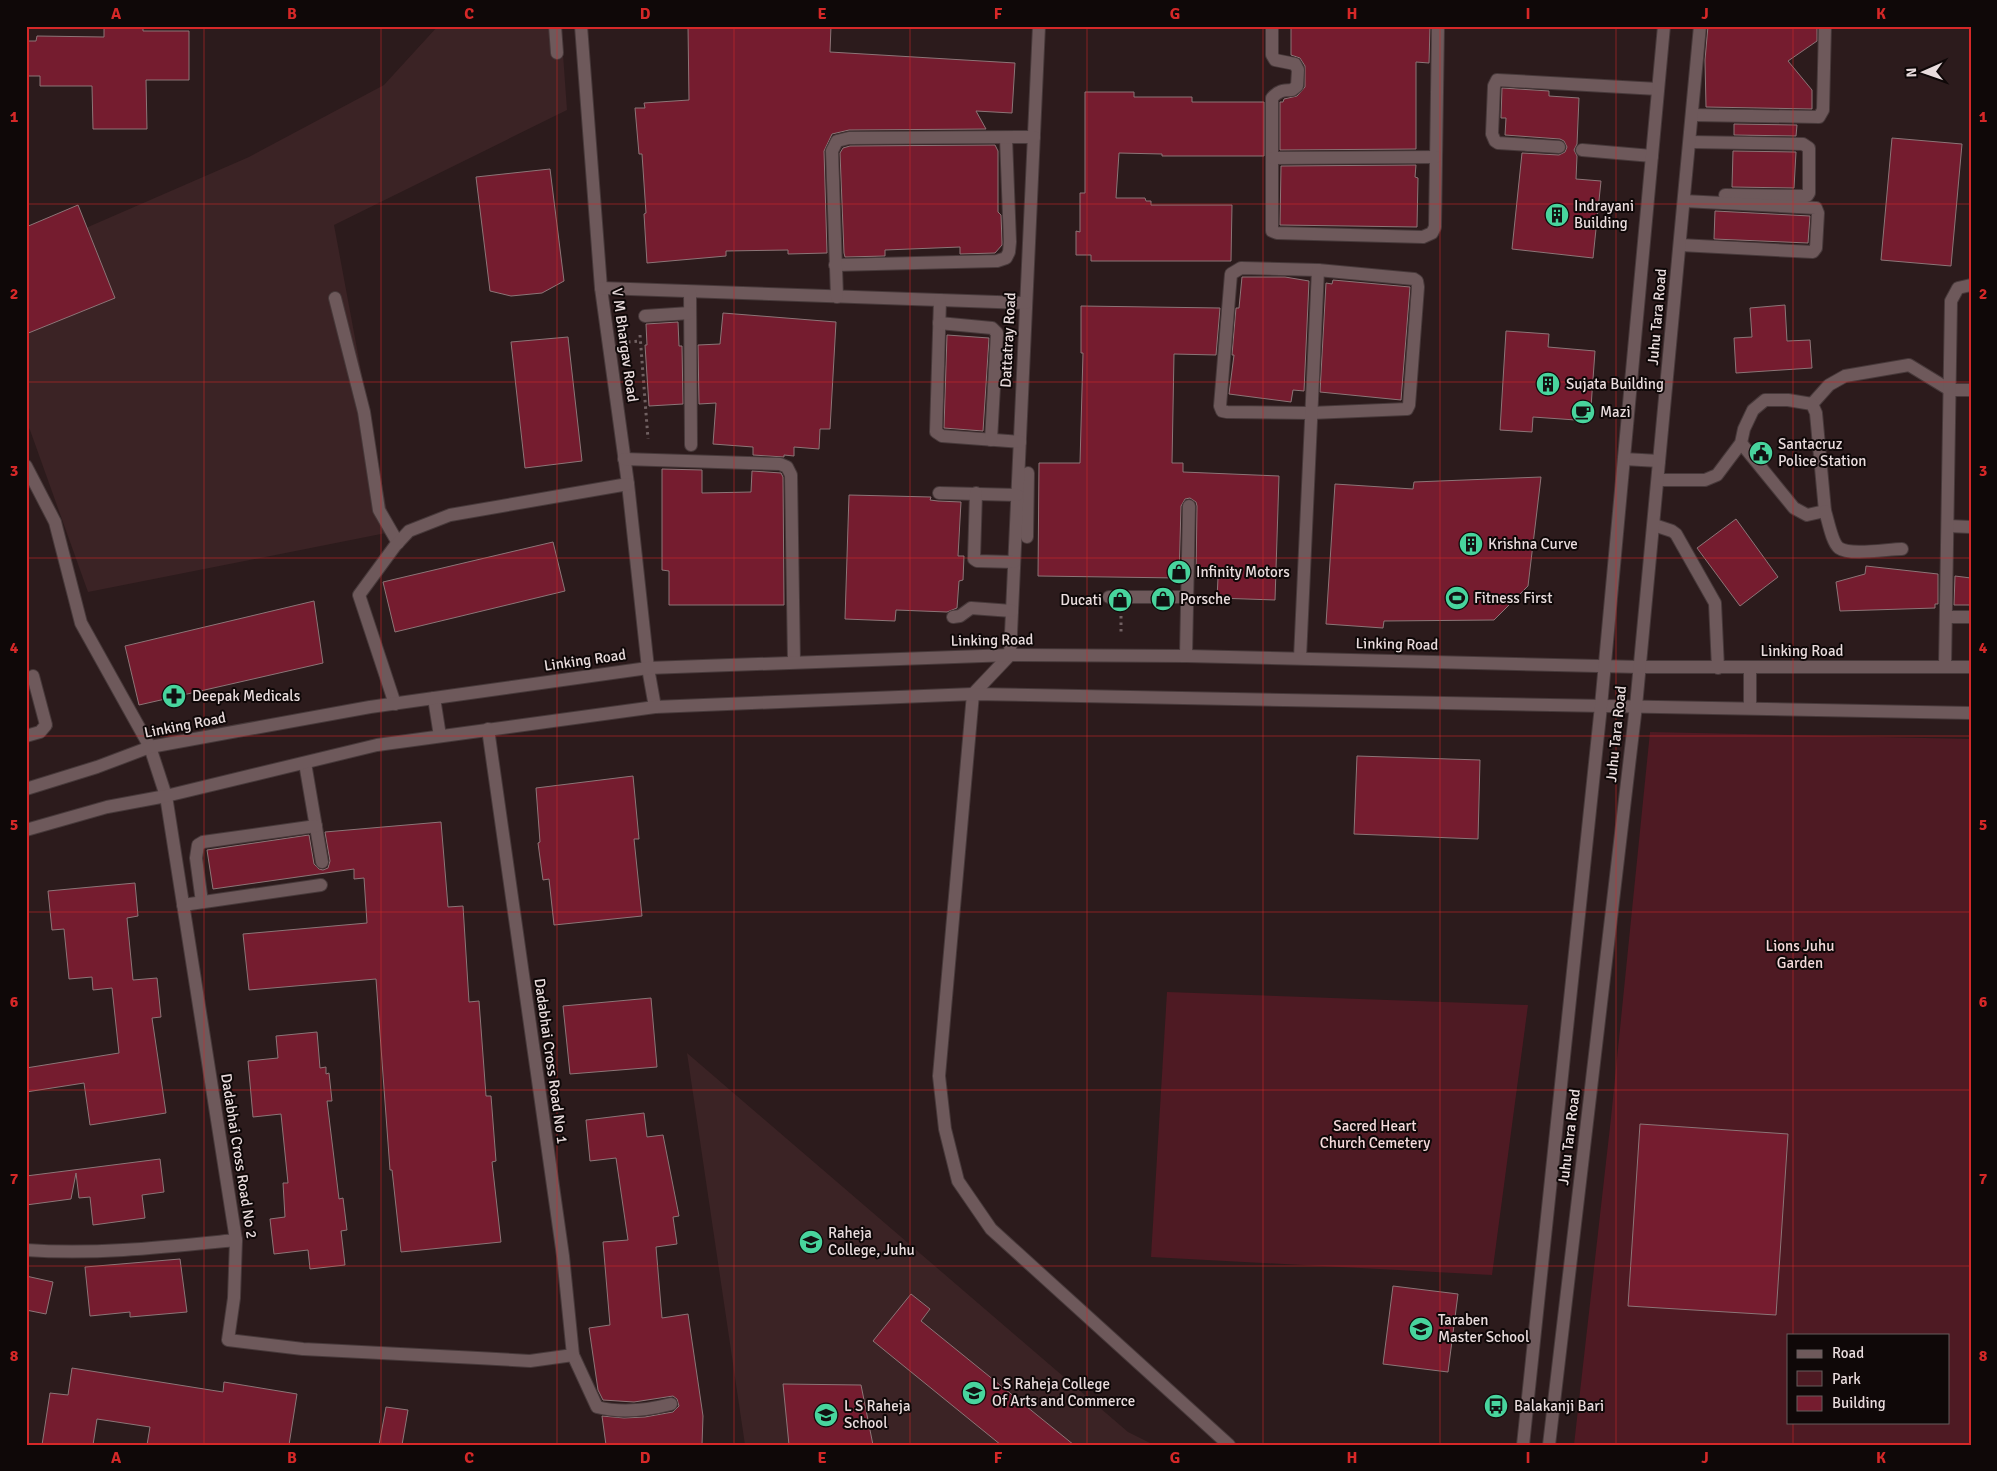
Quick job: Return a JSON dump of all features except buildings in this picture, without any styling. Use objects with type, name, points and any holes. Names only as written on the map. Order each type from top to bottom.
[{"type":"street","points":[[555,26],[557,53]]},
{"type":"street","name":"V M Bhargav Road","points":[[580,26],[601,288],[628,484],[648,668],[655,707]]},
{"type":"street","name":"Dattatray Road","points":[[1010,655],[1017,495],[1028,473],[1020,442],[1039,26]]},
{"type":"street","points":[[1272,26],[1272,55],[1275,60],[1296,64],[1298,70],[1297,86],[1292,90],[1277,92],[1272,98],[1272,228],[1274,233],[1423,237],[1432,233],[1435,227],[1438,26]]},
{"type":"street","name":"Juhu Tara Road","points":[[1523,1445],[1602,706],[1604,666],[1663,26]]},
{"type":"street","name":"Juhu Tara Road","points":[[1549,1445],[1636,706],[1700,26]]},
{"type":"street","points":[[1692,115],[1819,117],[1823,110],[1826,26]]},
{"type":"street","points":[[1559,147],[1498,143],[1494,141],[1492,134],[1494,86],[1497,80],[1658,88]]},
{"type":"street","points":[[837,297],[832,151],[837,141],[849,138],[1034,137]]},
{"type":"street","points":[[836,265],[997,260],[1006,258],[1010,242],[1006,138]]},
{"type":"street","points":[[1684,197],[1802,197],[1807,196],[1809,192],[1810,152],[1806,146],[1690,142]]},
{"type":"street","points":[[1582,150],[1652,156]]},
{"type":"street","points":[[1272,158],[1436,157]]},
{"type":"street","points":[[1680,245],[1813,252],[1816,248],[1818,213],[1816,208],[1684,197]]},
{"type":"street","points":[[1241,268],[1318,270],[1407,277],[1417,281],[1409,405],[1407,409],[1312,413],[1222,411],[1220,406],[1231,274],[1241,268]]},
{"type":"street","points":[[1300,658],[1318,270]]},
{"type":"street","points":[[1946,667],[1951,301],[1958,288],[1971,286]]},
{"type":"street","points":[[601,288],[1026,303]]},
{"type":"street","points":[[690,292],[691,445]]},
{"type":"street","points":[[335,298],[364,412],[379,510],[398,543]]},
{"type":"street","points":[[940,300],[936,432],[942,436],[1020,442]]},
{"type":"street","points":[[645,316],[690,313]]},
{"type":"street","points":[[939,323],[992,328],[997,333],[990,440]]},
{"type":"street","points":[[1812,404],[1829,385],[1845,376],[1909,365],[1950,390],[1971,390]]},
{"type":"street","points":[[1658,480],[1705,480],[1717,475],[1741,443],[1744,429],[1752,410],[1765,400],[1788,400],[1812,404]]},
{"type":"street","points":[[1812,404],[1816,413],[1825,511],[1834,541],[1839,548],[1851,552],[1902,549]]},
{"type":"street","points":[[1741,443],[1794,508],[1807,514],[1825,511]]},
{"type":"street","points":[[624,459],[780,464],[787,467],[791,475],[794,662]]},
{"type":"street","points":[[1624,459],[1660,461]]},
{"type":"street","name":"Dadabhai Cross Road No 2","points":[[26,466],[55,522],[81,623],[150,747],[166,796],[236,1240],[234,1298],[228,1340],[303,1349],[530,1361],[573,1355]]},
{"type":"street","points":[[1028,473],[1028,537]]},
{"type":"street","points":[[395,704],[359,595],[409,531],[450,515],[628,484]]},
{"type":"street","points":[[939,492],[1017,495]]},
{"type":"street","points":[[976,493],[974,559],[976,561],[1014,562]]},
{"type":"street","points":[[1186,656],[1189,506]]},
{"type":"street","points":[[1654,525],[1676,534],[1715,603],[1718,668]]},
{"type":"street","points":[[1948,526],[1971,527]]},
{"type":"street","points":[[1109,597],[1187,597]]},
{"type":"street","points":[[953,617],[960,616],[972,608],[1012,611]]},
{"type":"street","points":[[1946,617],[1971,617]]},
{"type":"street","points":[[1010,655],[973,694],[938,1076],[945,1129],[958,1181],[991,1229],[1229,1445]]},
{"type":"street","name":"Linking Road","points":[[26,789],[97,767],[150,747],[395,704],[648,668],[1010,655],[1300,658],[1718,668],[1971,667]]},
{"type":"street","points":[[1750,667],[1750,708]]},
{"type":"street","points":[[26,736],[40,732],[46,725],[33,676]]},
{"type":"street","points":[[26,830],[107,807],[166,796],[377,745],[655,707],[973,694],[1971,712]]},
{"type":"street","points":[[434,698],[440,736]]},
{"type":"street","name":"Dadabhai Cross Road No 1","points":[[488,729],[562,1256],[573,1355],[597,1408],[627,1410],[656,1408],[671,1404]]},
{"type":"street","points":[[305,763],[322,862]]},
{"type":"street","points":[[202,902],[196,858],[198,845],[203,842],[316,826]]},
{"type":"street","points":[[183,905],[321,885]]},
{"type":"street","points":[[26,1250],[60,1252],[154,1248],[236,1240]]},
{"type":"path","points":[[645,316],[640,320],[639,327],[648,439]]},
{"type":"shaded area","points":[[438,26],[561,26],[567,110],[334,225],[391,532],[88,592],[26,423],[26,254],[249,157],[384,85]]},
{"type":"shaded area","name":"Raheja College, Juhu","points":[[687,1053],[1128,1432],[1154,1445],[745,1445]]},
{"type":"green space","name":"Lions Juhu Garden","points":[[1650,732],[1971,739],[1971,1445],[1574,1445],[1611,1118]]},
{"type":"green space","name":"Sacred Heart Church Cemetery","points":[[1167,992],[1528,1005],[1492,1275],[1151,1257]]},
{"type":"place","name":"Indrayani Building","points":[[1557,215]]},
{"type":"place","name":"Sujata Building","points":[[1548,384]]},
{"type":"place","name":"Mazi","points":[[1583,412]]},
{"type":"place","name":"Santacruz Police Station","points":[[1761,453]]},
{"type":"place","name":"Krishna Curve","points":[[1471,544]]},
{"type":"place","name":"Infinity Motors","points":[[1179,572]]},
{"type":"place","name":"Fitness First","points":[[1457,598]]},
{"type":"place","name":"Porsche","points":[[1163,599]]},
{"type":"place","name":"Ducati","points":[[1120,600]]},
{"type":"place","name":"Deepak Medicals","points":[[174,696]]},
{"type":"place","name":"Raheja College, Juhu","points":[[811,1242]]},
{"type":"place","name":"Taraben Master School","points":[[1421,1329]]},
{"type":"place","name":"L S Raheja College Of Arts and Commerce","points":[[974,1393]]},
{"type":"place","name":"Balakanji Bari","points":[[1496,1406]]},
{"type":"place","name":"L S Raheja School","points":[[826,1415]]}]
